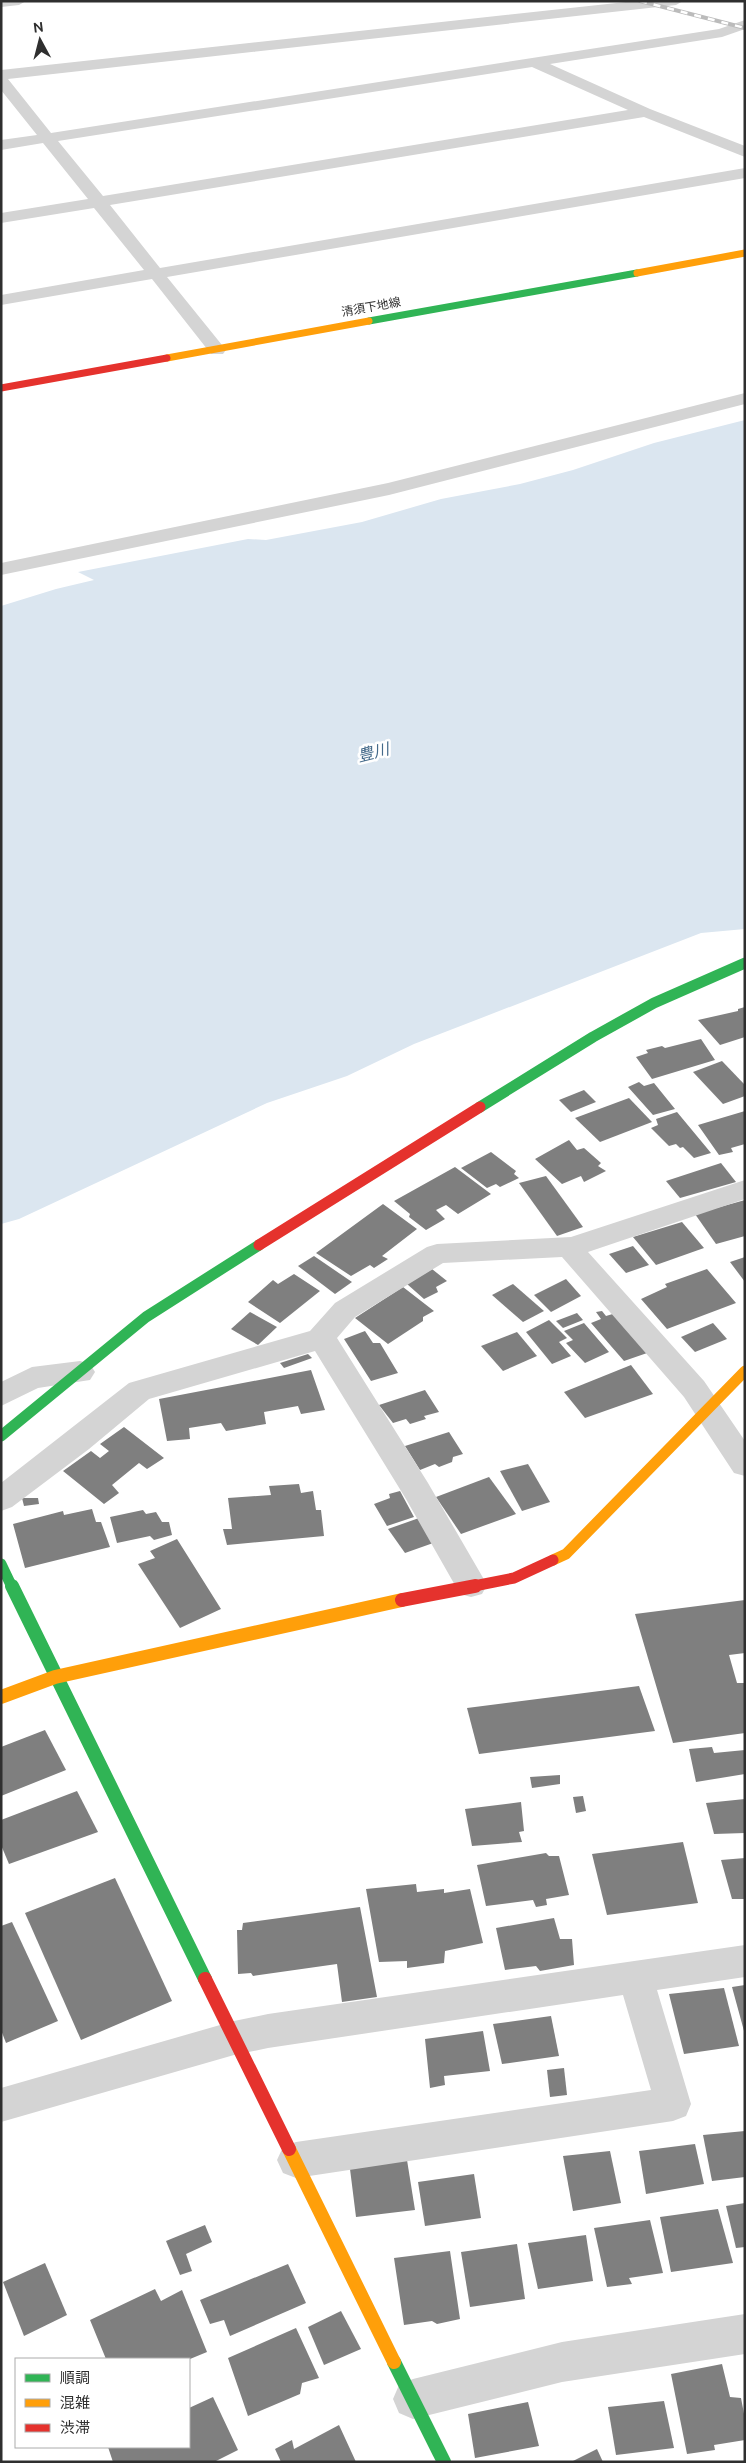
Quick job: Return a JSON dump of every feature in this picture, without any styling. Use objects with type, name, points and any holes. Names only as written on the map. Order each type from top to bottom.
[{"type":"street","points":[[1,3],[19,1]]},
{"type":"street","points":[[1,75],[676,1]]},
{"type":"street","points":[[1,144],[722,33],[745,24]]},
{"type":"street","points":[[722,33],[745,40]]},
{"type":"street","points":[[531,62],[645,112],[745,152]]},
{"type":"street","points":[[1,80],[49,137],[217,350]]},
{"type":"street","points":[[1,218],[645,112]]},
{"type":"street","points":[[1,300],[745,174]]},
{"type":"street","name":"清須下地線","points":[[1,388],[745,253]]},
{"type":"street","points":[[1,569],[388,489],[745,398]]},
{"type":"street","points":[[1,1436],[146,1317],[593,1037],[654,1003],[745,964]]},
{"type":"street","points":[[1,1499],[139,1390],[320,1339],[345,1310],[438,1254],[573,1247],[745,1189]]},
{"type":"street","points":[[573,1247],[576,1256],[694,1389],[745,1464]]},
{"type":"street","points":[[320,1339],[326,1344],[417,1491],[471,1585]]},
{"type":"street","points":[[1,1696],[55,1677],[471,1585],[514,1578],[566,1554],[745,1371]]},
{"type":"street","points":[[1,1395],[32,1378],[80,1372]]},
{"type":"street","points":[[1,1564],[55,1677],[444,2462]]},
{"type":"street","points":[[1,2105],[234,2038],[268,2031],[745,1961]]},
{"type":"street","points":[[296,2160],[673,2104],[636,1978]]},
{"type":"street","points":[[413,2399],[562,2362],[745,2334]]},
{"type":"water","name":"豊川","points":[[745,420],[745,929],[701,933],[414,1044],[347,1076],[267,1103],[19,1219],[1,1224],[1,606],[56,589],[94,580],[78,572],[248,539],[266,540],[362,522],[441,499],[520,484],[573,470],[654,443]]},
{"type":"building","points":[[745,1007],[745,1037],[720,1045],[698,1020],[738,1011],[738,1009]]},
{"type":"building","points":[[701,1039],[715,1060],[652,1079],[636,1057],[648,1053],[646,1050],[662,1046],[665,1048]]},
{"type":"building","points":[[722,1061],[745,1085],[745,1096],[723,1104],[693,1072]]},
{"type":"building","points":[[639,1082],[644,1086],[654,1083],[675,1109],[653,1115],[628,1087]]},
{"type":"building","points":[[584,1090],[596,1102],[571,1112],[559,1100]]},
{"type":"building","points":[[629,1098],[652,1122],[600,1142],[575,1118]]},
{"type":"building","points":[[745,1111],[745,1144],[731,1148],[733,1152],[719,1155],[698,1125]]},
{"type":"building","points":[[677,1112],[711,1153],[694,1158],[683,1147],[680,1148],[676,1144],[669,1146],[651,1128],[658,1125],[656,1119]]},
{"type":"building","points":[[569,1140],[577,1150],[584,1148],[601,1163],[598,1166],[606,1171],[584,1182],[581,1176],[562,1184],[535,1159]]},
{"type":"building","points":[[491,1152],[516,1171],[514,1174],[519,1178],[500,1187],[496,1184],[487,1188],[461,1168]]},
{"type":"building","points":[[721,1163],[736,1182],[680,1198],[666,1181]]},
{"type":"building","points":[[455,1167],[491,1194],[458,1214],[446,1205],[436,1210],[445,1219],[426,1230],[409,1217],[410,1214],[394,1201]]},
{"type":"building","points":[[546,1176],[583,1227],[557,1236],[519,1183]]},
{"type":"building","points":[[745,1200],[745,1236],[716,1244],[695,1214]]},
{"type":"building","points":[[383,1204],[417,1229],[382,1256],[388,1259],[374,1268],[370,1265],[351,1276],[316,1253]]},
{"type":"building","points":[[682,1222],[704,1248],[656,1265],[633,1237]]},
{"type":"building","points":[[633,1246],[649,1265],[626,1273],[609,1254]]},
{"type":"building","points":[[314,1256],[352,1282],[335,1294],[298,1266]]},
{"type":"building","points":[[745,1257],[745,1282],[730,1262]]},
{"type":"building","points":[[432,1269],[447,1281],[436,1287],[438,1292],[424,1299],[407,1284]]},
{"type":"building","points":[[707,1269],[736,1303],[667,1329],[641,1299],[667,1287],[665,1284]]},
{"type":"building","points":[[294,1274],[320,1291],[280,1323],[248,1302],[273,1280],[278,1284]]},
{"type":"building","points":[[566,1279],[581,1296],[551,1312],[534,1295]]},
{"type":"building","points":[[513,1284],[544,1311],[523,1322],[492,1295]]},
{"type":"building","points":[[403,1287],[434,1311],[423,1317],[423,1321],[388,1344],[355,1318]]},
{"type":"building","points":[[602,1311],[606,1316],[616,1313],[650,1352],[624,1361],[591,1323],[601,1319],[596,1312]]},
{"type":"building","points":[[250,1312],[277,1327],[258,1345],[231,1329]]},
{"type":"building","points":[[577,1313],[583,1320],[563,1328],[556,1321]]},
{"type":"building","points":[[549,1320],[567,1338],[559,1342],[571,1356],[552,1364],[526,1332]]},
{"type":"building","points":[[584,1323],[609,1352],[585,1363],[566,1343],[573,1340],[564,1331]]},
{"type":"building","points":[[713,1323],[727,1339],[695,1352],[681,1337]]},
{"type":"building","points":[[365,1331],[373,1343],[380,1343],[398,1373],[371,1381],[344,1339]]},
{"type":"building","points":[[517,1332],[537,1356],[503,1371],[481,1346]]},
{"type":"building","points":[[308,1354],[312,1358],[284,1368],[280,1363]]},
{"type":"building","points":[[631,1365],[653,1394],[585,1418],[564,1392]]},
{"type":"building","points":[[311,1370],[325,1410],[301,1414],[298,1406],[264,1412],[266,1424],[226,1431],[221,1423],[189,1428],[190,1439],[167,1441],[159,1399]]},
{"type":"building","points":[[425,1390],[439,1412],[424,1416],[426,1419],[410,1424],[406,1419],[393,1423],[379,1405]]},
{"type":"building","points":[[124,1427],[164,1458],[147,1469],[139,1463],[112,1485],[119,1493],[104,1504],[63,1471],[91,1451],[100,1458],[109,1451],[100,1444]]},
{"type":"building","points":[[449,1432],[463,1454],[453,1457],[452,1462],[439,1467],[435,1464],[420,1470],[405,1446]]},
{"type":"building","points":[[528,1464],[550,1502],[522,1511],[500,1471]]},
{"type":"building","points":[[489,1477],[516,1514],[461,1534],[436,1497]]},
{"type":"building","points":[[299,1484],[301,1493],[313,1491],[316,1510],[321,1510],[324,1536],[227,1545],[223,1529],[232,1529],[228,1498],[271,1495],[269,1486]]},
{"type":"building","points":[[400,1491],[414,1517],[387,1526],[374,1504],[390,1498],[389,1494]]},
{"type":"building","points":[[22,1498],[38,1498],[39,1504],[24,1506]]},
{"type":"building","points":[[92,1509],[96,1522],[101,1522],[110,1547],[25,1568],[13,1524],[63,1511],[64,1515]]},
{"type":"building","points":[[143,1510],[146,1514],[156,1512],[162,1522],[169,1522],[172,1535],[154,1540],[150,1536],[117,1543],[110,1517]]},
{"type":"building","points":[[419,1518],[436,1542],[405,1553],[388,1529]]},
{"type":"building","points":[[177,1539],[221,1609],[180,1628],[138,1564],[155,1558],[150,1551]]},
{"type":"building","points":[[745,1600],[745,1653],[729,1655],[737,1683],[745,1683],[745,1733],[673,1743],[635,1614]]},
{"type":"building","points":[[639,1686],[655,1731],[479,1754],[467,1708]]},
{"type":"building","points":[[45,1730],[66,1770],[1,1796],[1,1747]]},
{"type":"building","points":[[712,1747],[714,1753],[745,1750],[745,1774],[696,1782],[689,1749]]},
{"type":"building","points":[[560,1775],[560,1784],[532,1788],[530,1777]]},
{"type":"building","points":[[77,1791],[98,1832],[9,1864],[1,1845],[1,1820]]},
{"type":"building","points":[[583,1796],[586,1811],[576,1813],[573,1797]]},
{"type":"building","points":[[745,1799],[745,1833],[714,1834],[706,1803]]},
{"type":"building","points":[[521,1802],[524,1831],[519,1832],[522,1842],[472,1846],[465,1809]]},
{"type":"building","points":[[683,1842],[698,1903],[607,1915],[592,1854]]},
{"type":"building","points":[[546,1853],[549,1856],[559,1856],[569,1895],[546,1899],[547,1905],[536,1907],[533,1900],[486,1906],[477,1865]]},
{"type":"building","points":[[745,1858],[745,1899],[732,1899],[721,1860]]},
{"type":"building","points":[[115,1878],[172,2001],[81,2040],[25,1913]]},
{"type":"building","points":[[416,1884],[417,1892],[444,1889],[444,1893],[470,1889],[483,1943],[445,1951],[444,1963],[407,1968],[407,1961],[379,1962],[366,1889]]},
{"type":"building","points":[[360,1907],[377,1997],[342,2002],[337,1964],[253,1976],[251,1973],[238,1974],[237,1930],[242,1930],[243,1923]]},
{"type":"building","points":[[554,1918],[560,1939],[572,1939],[574,1965],[540,1971],[536,1966],[505,1970],[496,1928]]},
{"type":"building","points":[[12,1922],[58,2021],[6,2043],[1,2030],[1,1926]]},
{"type":"building","points":[[745,1985],[745,2031],[744,2031],[732,1987]]},
{"type":"building","points":[[724,1988],[739,2046],[684,2054],[669,1994]]},
{"type":"building","points":[[551,2016],[559,2056],[502,2064],[493,2024]]},
{"type":"building","points":[[483,2031],[490,2071],[444,2076],[445,2085],[430,2088],[425,2039]]},
{"type":"building","points":[[564,2068],[567,2095],[550,2097],[547,2070]]},
{"type":"building","points":[[745,2131],[745,2177],[712,2181],[703,2135]]},
{"type":"building","points":[[695,2144],[704,2184],[646,2194],[639,2151]]},
{"type":"building","points":[[610,2151],[621,2203],[573,2211],[563,2156]]},
{"type":"building","points":[[407,2160],[415,2210],[356,2217],[350,2169]]},
{"type":"building","points":[[474,2174],[481,2218],[425,2226],[418,2182]]},
{"type":"building","points":[[745,2203],[745,2247],[736,2248],[726,2206]]},
{"type":"building","points":[[718,2209],[733,2263],[671,2272],[660,2217]]},
{"type":"building","points":[[650,2220],[663,2273],[629,2278],[632,2284],[607,2287],[594,2228]]},
{"type":"building","points":[[205,2225],[212,2242],[186,2254],[192,2271],[180,2275],[166,2241]]},
{"type":"building","points":[[586,2235],[593,2281],[538,2289],[528,2243]]},
{"type":"building","points":[[517,2244],[525,2299],[470,2307],[461,2252]]},
{"type":"building","points":[[450,2251],[460,2319],[437,2324],[432,2321],[404,2325],[394,2258]]},
{"type":"building","points":[[45,2263],[67,2315],[24,2336],[3,2282]]},
{"type":"building","points":[[288,2264],[306,2303],[230,2336],[224,2320],[210,2324],[200,2300]]},
{"type":"building","points":[[155,2289],[161,2301],[182,2290],[207,2352],[190,2359],[106,2358],[90,2320]]},
{"type":"building","points":[[341,2311],[361,2349],[324,2365],[308,2327]]},
{"type":"building","points":[[296,2328],[319,2378],[302,2383],[300,2394],[248,2416],[228,2358]]},
{"type":"building","points":[[722,2364],[730,2397],[741,2398],[745,2419],[745,2440],[714,2445],[715,2450],[687,2454],[671,2374]]},
{"type":"building","points":[[213,2397],[238,2450],[214,2462],[113,2462],[108,2448],[190,2448],[190,2408]]},
{"type":"building","points":[[664,2401],[674,2448],[616,2455],[608,2407]]},
{"type":"building","points":[[528,2402],[539,2446],[475,2458],[468,2414]]},
{"type":"building","points":[[339,2425],[356,2462],[281,2462],[275,2449],[292,2440],[294,2449]]},
{"type":"building","points":[[597,2449],[603,2462],[571,2462]]},
{"type":"railway","points":[[640,1],[745,28]]},
{"type":"traffic: fast","points":[[369,321],[637,273]]},
{"type":"traffic: fast","points":[[480,1107],[593,1037],[654,1003],[745,963]]},
{"type":"traffic: fast","points":[[1,1436],[146,1317],[259,1245]]},
{"type":"traffic: fast","points":[[1,1564],[205,1979]]},
{"type":"traffic: fast","points":[[394,2362],[444,2462]]},
{"type":"traffic: slow","points":[[637,273],[745,253]]},
{"type":"traffic: slow","points":[[167,358],[369,321]]},
{"type":"traffic: slow","points":[[553,1560],[566,1554],[745,1371]]},
{"type":"traffic: slow","points":[[1,1697],[55,1677],[402,1600]]},
{"type":"traffic: slow","points":[[289,2149],[394,2362]]},
{"type":"traffic: jam","points":[[1,388],[167,358]]},
{"type":"traffic: jam","points":[[259,1245],[480,1107]]},
{"type":"traffic: jam","points":[[402,1600],[514,1578],[553,1560]]},
{"type":"traffic: jam","points":[[205,1979],[289,2149]]}]
